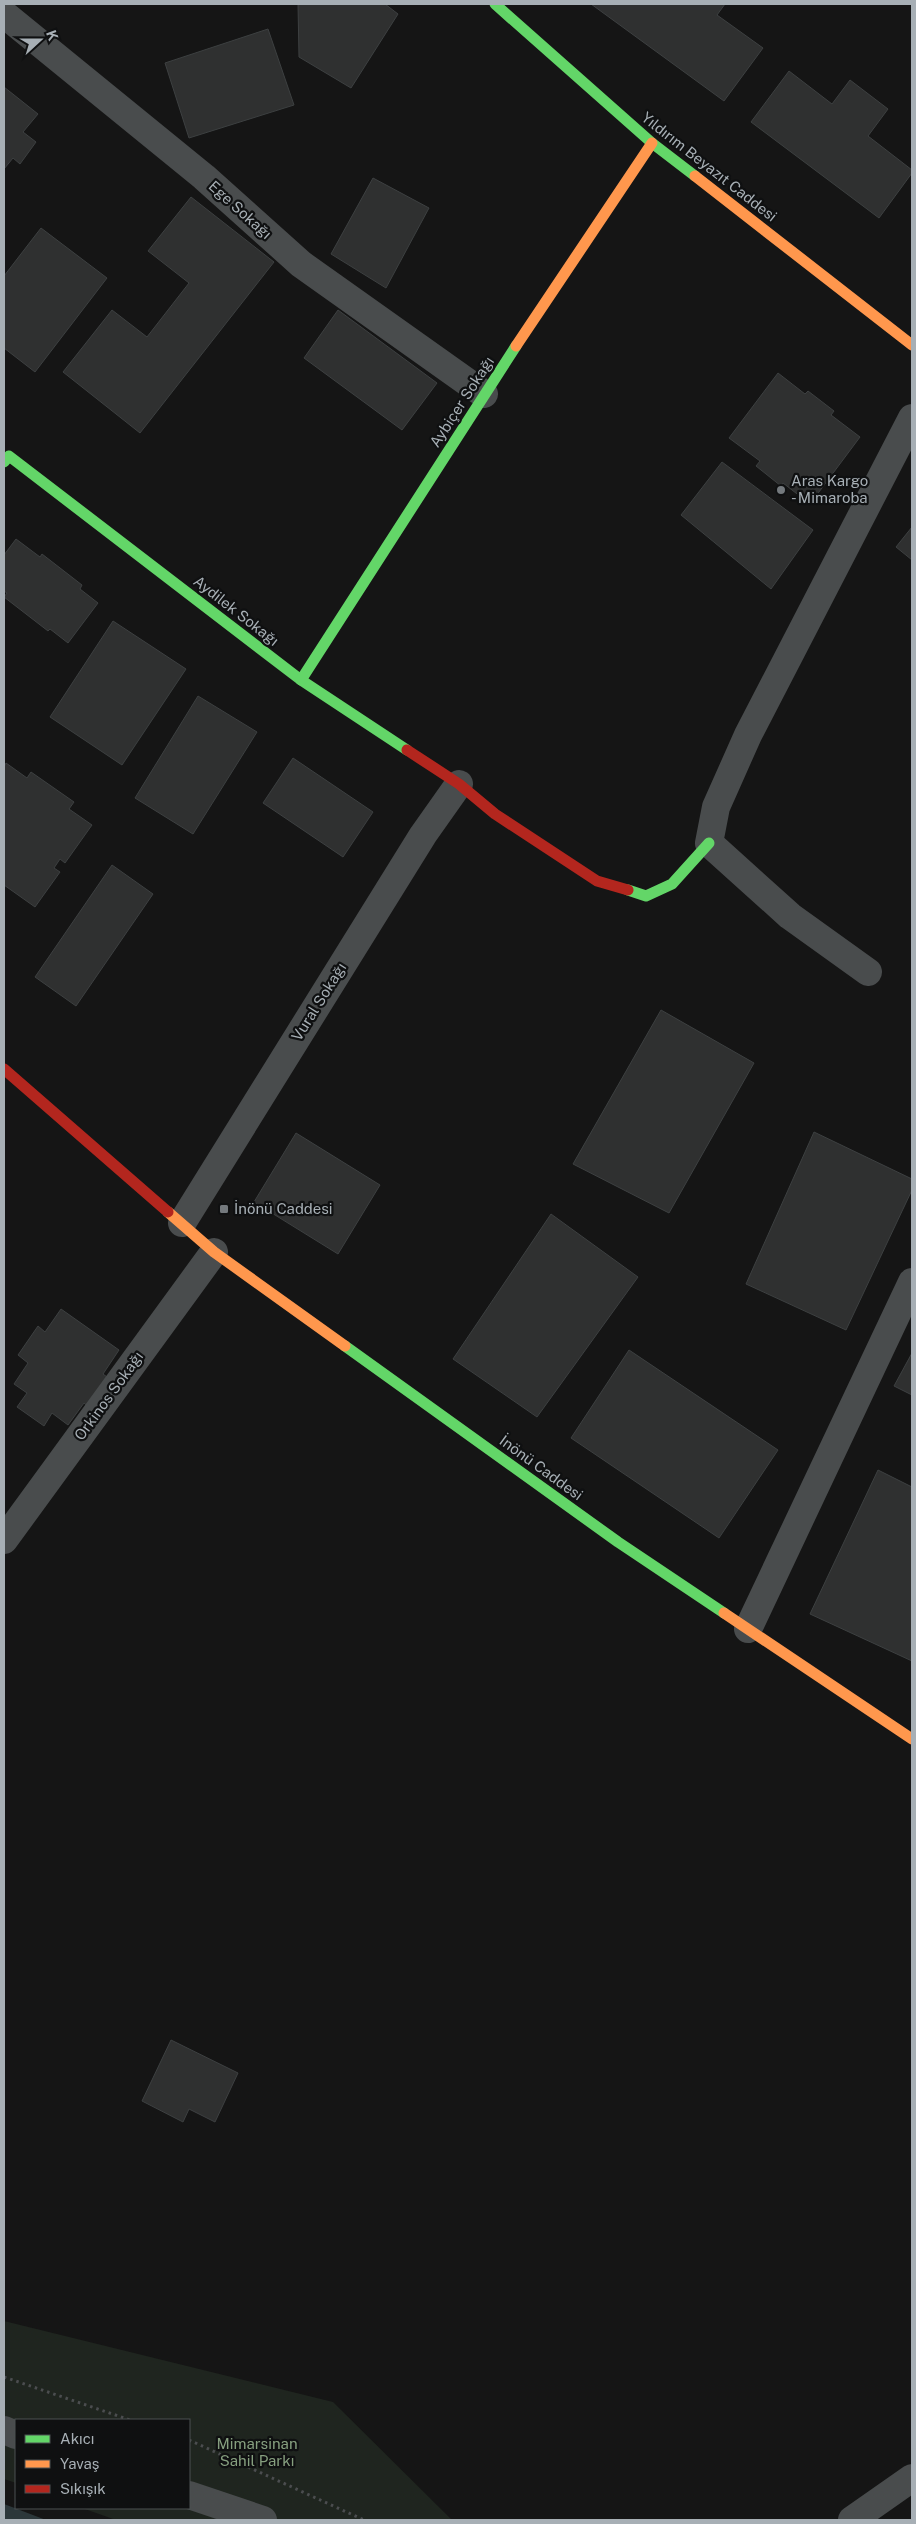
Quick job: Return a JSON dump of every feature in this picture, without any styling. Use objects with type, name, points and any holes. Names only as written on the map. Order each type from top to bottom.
[{"type":"main road","name":"Yıldırım Beyazıt Caddesi","points":[[495,4],[652,143],[912,345]]},
{"type":"main road","name":"Aybiçer Sokağı","points":[[300,680],[484,394],[652,143]]},
{"type":"main road","name":"Aydilek Sokağı","points":[[6,457],[300,680],[459,784],[495,814],[597,882],[646,896],[672,884],[708,843]]},
{"type":"main road","name":"İnönü Caddesi","points":[[4,1069],[214,1252],[618,1542],[912,1739]]},
{"type":"street","name":"Ege Sokağı","points":[[4,14],[204,177],[301,264],[484,394]]},
{"type":"street","points":[[868,972],[790,916],[708,843],[716,807],[748,735],[912,418]]},
{"type":"street","name":"Vural Sokağı","points":[[182,1223],[423,835],[459,784]]},
{"type":"street","name":"Orkinos Sokağı","points":[[4,1540],[214,1252]]},
{"type":"street","points":[[748,1629],[912,1282]]},
{"type":"street","points":[[852,2520],[912,2478]]},
{"type":"street","points":[[190,2494],[263,2520]]},
{"type":"path","points":[[4,2377],[127,2419]]},
{"type":"path","points":[[190,2440],[364,2520]]},
{"type":"green space","name":"Mimarsinan Sahil Parkı","points":[[4,2321],[333,2402],[452,2520],[116,2520],[85,2509],[190,2509],[190,2419],[15,2419],[15,2483],[4,2479]]},
{"type":"shaded area","points":[[4,2504],[46,2520],[4,2520]]},
{"type":"building","points":[[298,4],[385,4],[398,14],[351,88],[299,57]]},
{"type":"building","points":[[591,4],[725,4],[717,15],[763,48],[724,101]]},
{"type":"building","points":[[268,29],[294,105],[189,138],[165,63]]},
{"type":"building","points":[[789,71],[832,104],[850,80],[888,109],[868,136],[912,170],[912,173],[879,218],[751,122]]},
{"type":"building","points":[[4,87],[38,114],[23,132],[36,142],[20,164],[13,158],[4,169]]},
{"type":"building","points":[[373,178],[429,208],[386,288],[331,254]]},
{"type":"building","points":[[191,197],[274,262],[140,433],[63,372],[112,310],[147,337],[189,283],[148,251]]},
{"type":"building","points":[[41,228],[107,278],[35,372],[4,348],[4,276]]},
{"type":"building","points":[[338,310],[437,383],[402,430],[304,358]]},
{"type":"building","points":[[778,373],[805,394],[808,391],[834,411],[831,415],[860,437],[810,504],[783,483],[781,486],[756,466],[760,461],[729,438]]},
{"type":"building","points":[[722,462],[813,530],[771,589],[681,515]]},
{"type":"building","points":[[912,527],[912,560],[896,547]]},
{"type":"building","points":[[16,539],[40,557],[42,554],[82,585],[80,589],[98,603],[68,643],[50,629],[48,631],[4,597],[7,593],[4,591],[4,555]]},
{"type":"building","points":[[113,621],[186,669],[122,765],[50,717]]},
{"type":"building","points":[[198,696],[257,732],[193,834],[135,798]]},
{"type":"building","points":[[293,758],[373,812],[343,857],[263,803]]},
{"type":"building","points":[[6,763],[27,778],[31,772],[74,802],[69,809],[92,825],[65,863],[60,859],[54,868],[60,872],[35,907],[4,885],[4,767]]},
{"type":"building","points":[[112,865],[153,894],[76,1006],[35,977]]},
{"type":"building","points":[[661,1010],[754,1063],[669,1213],[573,1164]]},
{"type":"building","points":[[814,1132],[912,1179],[912,1190],[846,1330],[746,1284]]},
{"type":"building","points":[[296,1133],[380,1185],[338,1254],[254,1202]]},
{"type":"building","points":[[551,1214],[638,1277],[537,1417],[453,1359]]},
{"type":"building","points":[[61,1309],[119,1350],[103,1374],[111,1380],[91,1409],[84,1403],[68,1425],[52,1413],[44,1426],[17,1407],[27,1393],[14,1384],[28,1363],[18,1355],[38,1326],[45,1332]]},
{"type":"building","points":[[629,1350],[778,1450],[719,1538],[571,1438]]},
{"type":"building","points":[[912,1353],[912,1395],[894,1386]]},
{"type":"building","points":[[878,1470],[912,1487],[912,1661],[810,1614]]},
{"type":"building","points":[[171,2040],[238,2073],[215,2122],[189,2109],[183,2122],[142,2101]]},
{"type":"traffic: fast","points":[[495,4],[652,143],[695,176]]},
{"type":"traffic: fast","points":[[301,680],[516,346]]},
{"type":"traffic: fast","points":[[4,462],[9,456],[301,680],[407,750]]},
{"type":"traffic: fast","points":[[628,890],[646,896],[672,884],[709,843]]},
{"type":"traffic: fast","points":[[345,1346],[618,1542],[724,1613]]},
{"type":"traffic: slow","points":[[516,346],[652,143]]},
{"type":"traffic: slow","points":[[695,176],[912,345]]},
{"type":"traffic: slow","points":[[168,1212],[214,1252],[345,1346]]},
{"type":"traffic: slow","points":[[724,1613],[912,1739]]},
{"type":"traffic: jam","points":[[407,750],[459,784],[495,814],[597,881],[628,890]]},
{"type":"traffic: jam","points":[[4,1069],[168,1212]]},
{"type":"place","name":"Aras Kargo - Mimaroba","points":[[781,490]]},
{"type":"place","name":"İnönü Caddesi","points":[[224,1209]]}]
